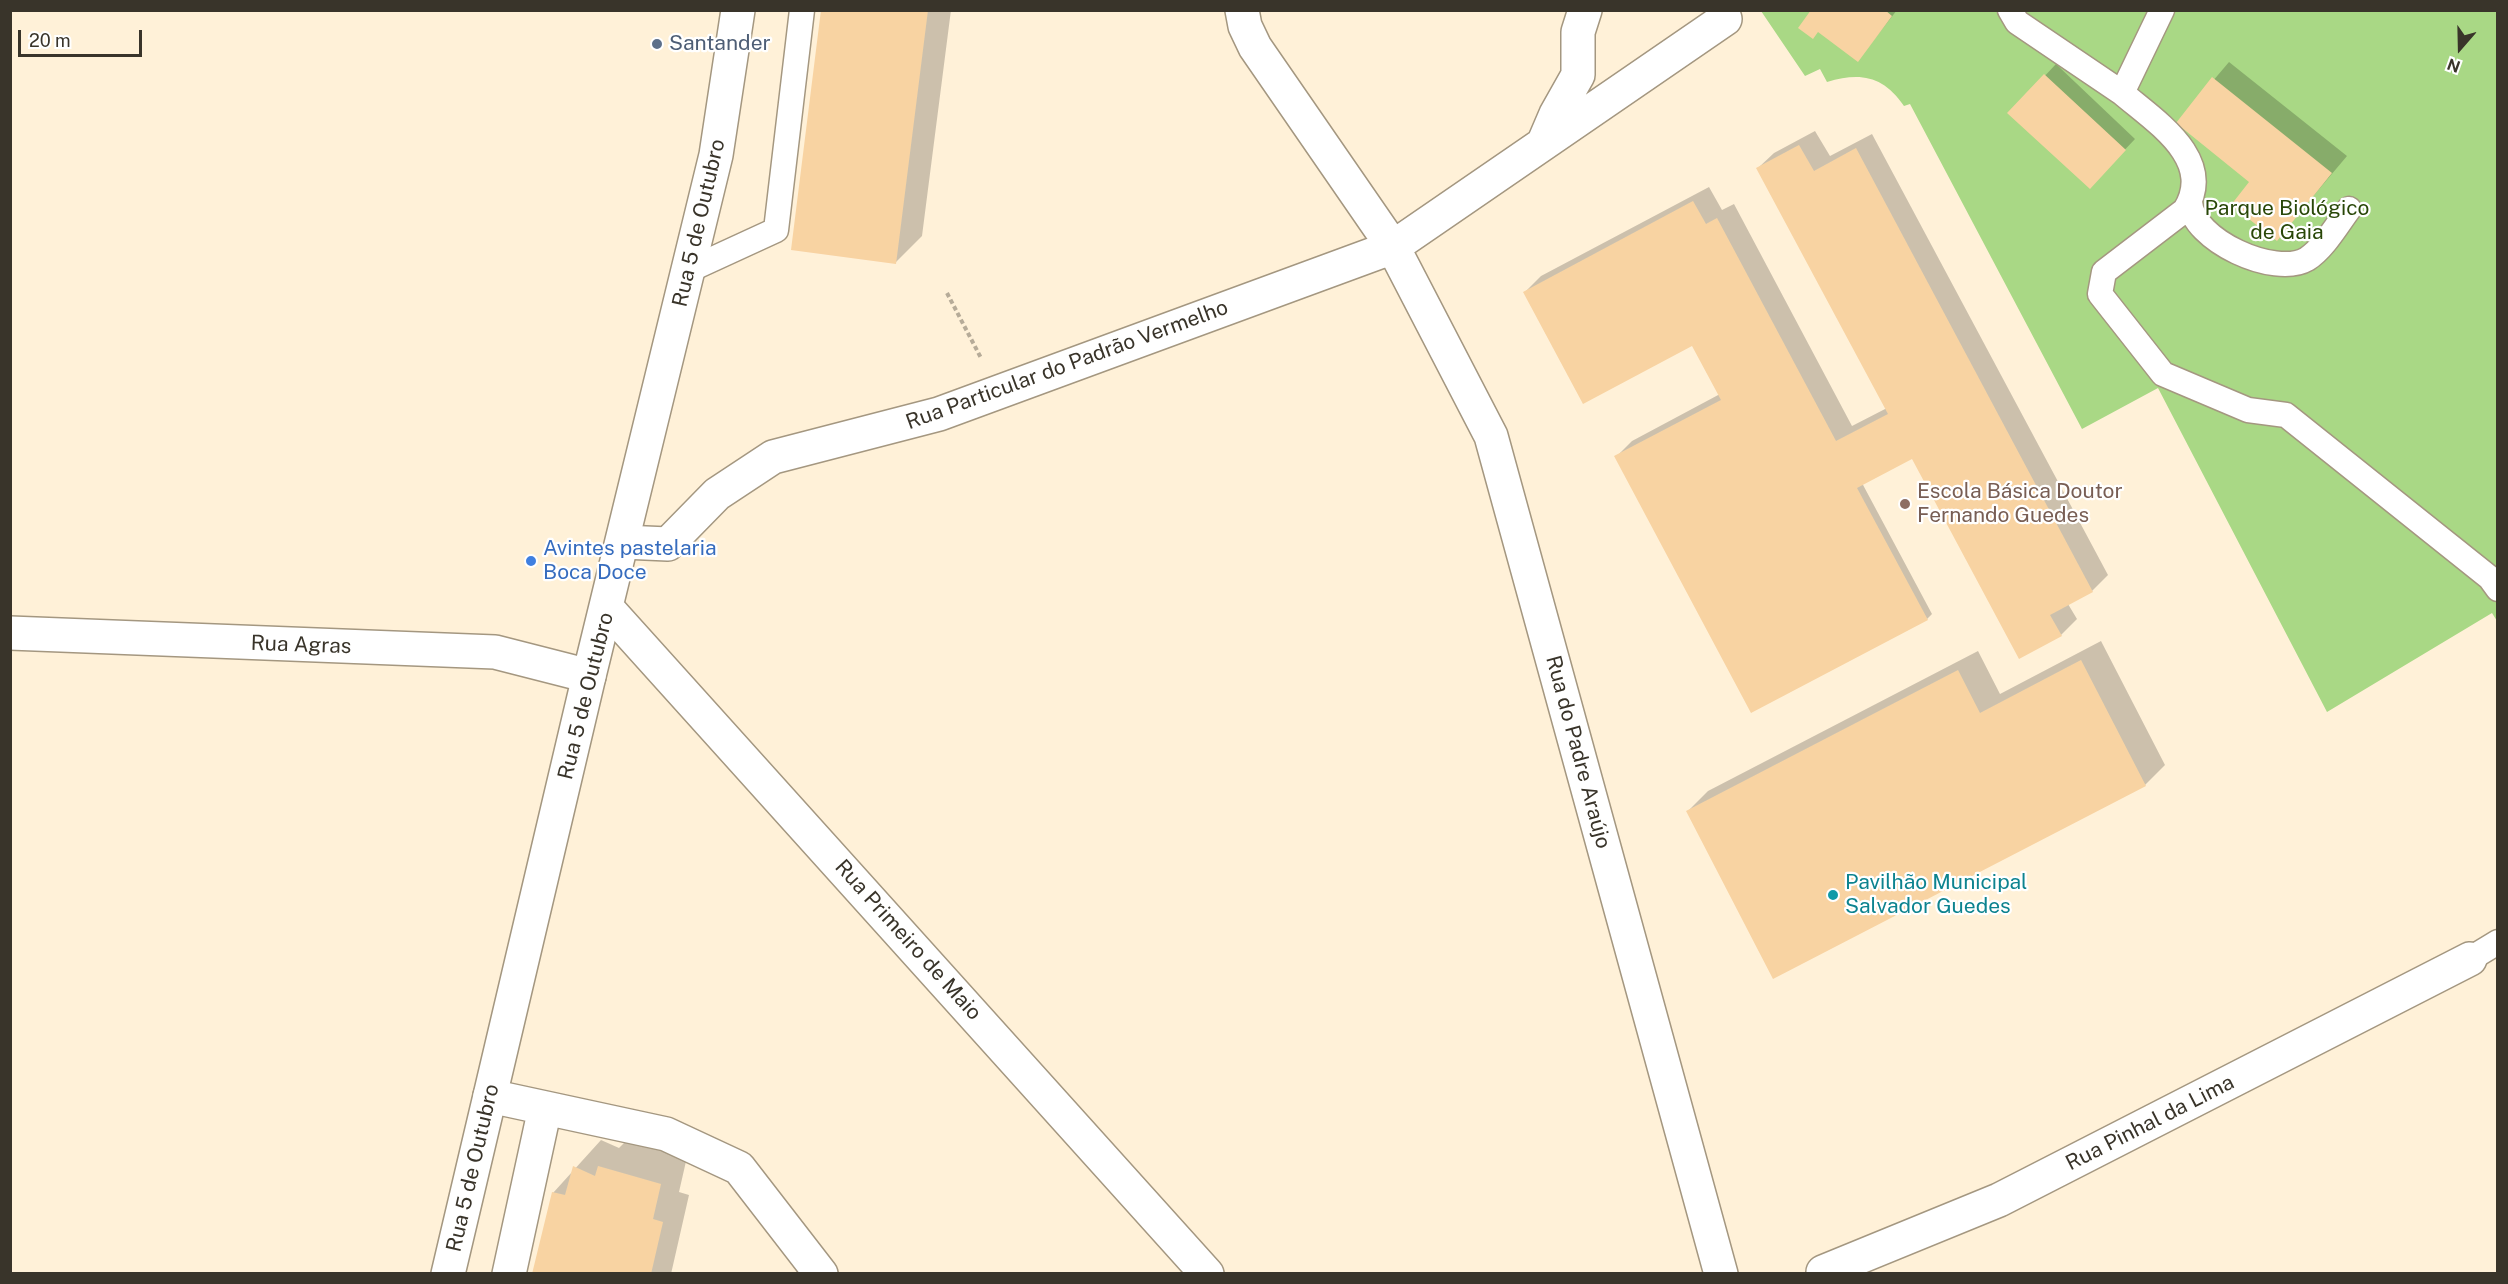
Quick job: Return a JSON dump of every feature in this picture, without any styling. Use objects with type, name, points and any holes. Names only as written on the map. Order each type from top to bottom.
[{"type":"street","name":"Rua 5 de Outubro","points":[[448,1274],[589,676],[716,155],[738,10]]},
{"type":"street","name":"Rua do Padre Araújo","points":[[1242,10],[1245,26],[1255,47],[1393,247],[1491,436],[1721,1274]]},
{"type":"street","points":[[1543,144],[1556,114],[1578,75],[1578,32],[1585,10]]},
{"type":"street","name":"Rua Particular do Padrão Vermelho","points":[[623,542],[668,544],[717,494],[773,457],[939,414],[1393,247],[1728,13]]},
{"type":"street","name":"Rua Primeiro de Maio","points":[[607,608],[1207,1274]]},
{"type":"street","name":"Rua Agras","points":[[10,633],[495,652],[589,676]]},
{"type":"street","name":"Rua Pinhal da Lima","points":[[1822,1273],[1999,1200],[2484,950]]},
{"type":"street","points":[[490,1096],[666,1134],[739,1168],[821,1274]]},
{"type":"street","points":[[509,1274],[545,1108]]},
{"type":"lane","points":[[689,270],[776,230],[802,10]]},
{"type":"lane","points":[[2010,10],[2017,22],[2122,93],[2166,132],[2187,156],[2196,181],[2190,209],[2197,220],[2226,246],[2262,262],[2291,264],[2307,258],[2329,237],[2349,209]]},
{"type":"lane","points":[[2122,93],[2162,10]]},
{"type":"lane","points":[[2190,202],[2185,210],[2158,233],[2104,272],[2100,294],[2131,335],[2163,374],[2248,410],[2286,415],[2490,578],[2498,588]]},
{"type":"path","points":[[947,292],[998,392]]},
{"type":"green space","name":"Parque Biológico de Gaia","points":[[1761,11],[2497,11],[2497,621],[2492,613],[2327,712],[2158,388],[2082,429],[1910,104],[1904,106],[1888,88],[1870,79],[1850,77],[1827,82],[1820,69],[1805,76]]},
{"type":"building","points":[[821,10],[928,10],[896,264],[791,250]]},
{"type":"building","points":[[1811,10],[1885,10],[1892,16],[1858,62],[1818,32],[1813,39],[1798,28]]},
{"type":"building","points":[[2044,74],[2126,150],[2090,189],[2007,113]]},
{"type":"building","points":[[2212,77],[2332,173],[2277,241],[2231,205],[2249,182],[2176,123]]},
{"type":"building","points":[[1799,145],[1814,171],[1856,148],[2093,592],[2050,615],[2062,636],[2019,659],[1912,459],[1857,488],[1928,620],[1751,713],[1614,456],[1721,400],[1692,346],[1583,404],[1523,292],[1693,201],[1706,224],[1717,218],[1836,441],[1888,414],[1756,168]]},
{"type":"building","name":"Pavilhão Municipal Salvador Guedes","points":[[2081,660],[2146,786],[1773,979],[1686,811],[1958,670],[1980,713]]},
{"type":"building","points":[[573,1166],[595,1176],[598,1166],[661,1184],[653,1219],[663,1222],[651,1274],[532,1274],[552,1192],[565,1195]]},
{"type":"place","name":"Santander","points":[[657,44]]},
{"type":"place","name":"Escola Básica Doutor Fernando Guedes","points":[[1905,504]]},
{"type":"place","name":"Avintes pastelaria Boca Doce","points":[[531,561]]},
{"type":"place","name":"Pavilhão Municipal Salvador Guedes","points":[[1833,895]]}]
